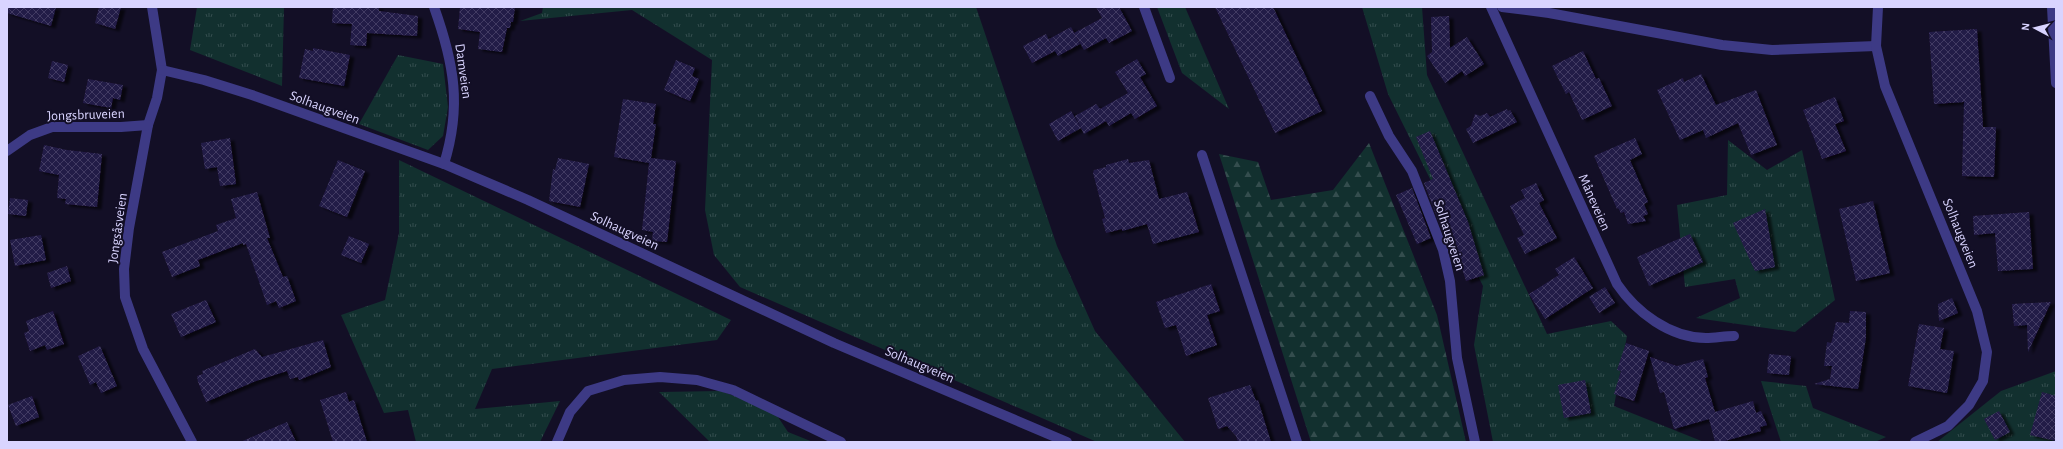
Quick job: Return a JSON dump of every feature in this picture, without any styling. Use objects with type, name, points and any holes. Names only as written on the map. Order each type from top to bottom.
[{"type":"street","name":"Jongsåsveien","points":[[152,7],[162,70],[157,98],[148,125],[126,255],[124,269],[125,297],[144,349],[192,442]]},
{"type":"street","name":"Damveien","points":[[434,7],[446,42],[455,98],[452,138],[444,164]]},
{"type":"street","points":[[1144,7],[1170,78]]},
{"type":"street","name":"Måneveien","points":[[1491,7],[1617,284],[1627,298],[1642,313],[1680,333],[1705,338],[1734,336]]},
{"type":"street","points":[[1502,7],[1549,13],[1722,45],[1772,50],[1876,46]]},
{"type":"street","name":"Solhaugveien","points":[[1878,7],[1876,46],[1885,86],[1977,311],[1987,352],[1983,381],[1969,405],[1948,426],[1915,442]]},
{"type":"street","points":[[2052,7],[2056,83]]},
{"type":"street","name":"Solhaugveien","points":[[162,70],[204,80],[252,95],[444,164],[535,204],[834,344],[1067,442]]},
{"type":"street","name":"Solhaugveien","points":[[1370,96],[1389,136],[1412,171],[1443,250],[1450,282],[1457,358],[1475,442]]},
{"type":"street","name":"Jongsbruveien","points":[[7,151],[30,135],[52,127],[121,127],[148,125]]},
{"type":"street","points":[[1202,156],[1297,442]]},
{"type":"street","points":[[557,442],[570,412],[588,391],[624,380],[660,377],[697,380],[732,390],[841,442]]},
{"type":"green space","points":[[197,7],[284,7],[282,86],[190,50]]},
{"type":"green space","points":[[543,7],[976,7],[1057,246],[1095,331],[1185,442],[1097,442],[740,287],[714,255],[705,210],[712,60],[632,10],[520,21],[542,13]]},
{"type":"green space","points":[[1157,7],[1185,7],[1229,109],[1182,73]]},
{"type":"green space","points":[[1362,7],[1422,7],[1427,75],[1547,334],[1611,321],[1627,336],[1614,406],[1704,442],[1493,442],[1474,345],[1483,286],[1388,94]]},
{"type":"green space","points":[[398,55],[443,64],[448,107],[443,136],[428,150],[359,124]]},
{"type":"green space","points":[[1728,140],[1767,170],[1802,150],[1835,300],[1795,332],[1696,318],[1740,298],[1735,279],[1685,287],[1677,205],[1727,195]]},
{"type":"green space","points":[[1369,143],[1437,315],[1466,442],[1311,442],[1219,154],[1258,162],[1271,200],[1333,190]]},
{"type":"green space","points":[[399,160],[731,320],[717,340],[492,369],[475,409],[560,401],[540,442],[416,442],[408,410],[384,413],[341,315],[385,300],[399,233]]},
{"type":"green space","points":[[2056,371],[2056,442],[1937,442],[2001,391]]},
{"type":"green space","points":[[1761,381],[1806,386],[1813,408],[1886,437],[1875,442],[1781,442]]},
{"type":"green space","points":[[721,391],[774,411],[788,432],[813,442],[710,442],[659,392]]},
{"type":"building","points":[[7,7],[56,7],[51,26],[7,13]]},
{"type":"building","points":[[99,7],[121,7],[115,29],[95,23]]},
{"type":"building","points":[[333,7],[379,7],[379,11],[418,16],[417,36],[367,33],[366,46],[350,45],[352,24],[332,23]]},
{"type":"building","points":[[460,7],[515,7],[513,22],[511,22],[510,28],[507,28],[502,52],[478,49],[480,32],[458,29]]},
{"type":"building","points":[[1096,7],[1119,7],[1132,31],[1109,43],[1106,38],[1084,50],[1074,33],[1102,18]]},
{"type":"building","points":[[1215,7],[1273,7],[1322,111],[1275,133]]},
{"type":"building","points":[[1449,16],[1450,48],[1467,37],[1484,64],[1465,76],[1462,71],[1445,83],[1427,56],[1432,52],[1431,17]]},
{"type":"building","points":[[1071,27],[1080,44],[1058,56],[1055,51],[1032,63],[1023,46],[1046,34],[1053,48],[1049,39]]},
{"type":"building","points":[[1977,29],[1983,127],[1996,127],[1994,177],[1962,176],[1964,102],[1934,104],[1929,32]]},
{"type":"building","points":[[313,48],[350,55],[344,86],[299,78],[305,49],[313,51]]},
{"type":"building","points":[[1583,51],[1596,79],[1599,78],[1612,106],[1582,120],[1569,92],[1566,94],[1552,66]]},
{"type":"building","points":[[1137,59],[1146,74],[1140,77],[1157,106],[1135,119],[1131,113],[1109,126],[1106,121],[1084,134],[1075,116],[1096,104],[1100,109],[1128,93],[1115,72]]},
{"type":"building","points":[[676,60],[695,68],[692,76],[699,79],[690,101],[664,90]]},
{"type":"building","points":[[52,61],[68,65],[64,82],[48,78]]},
{"type":"building","points":[[1701,74],[1716,105],[1756,90],[1777,145],[1751,155],[1738,123],[1706,138],[1703,130],[1680,140],[1657,90],[1683,78],[1684,82]]},
{"type":"building","points":[[88,79],[123,85],[120,100],[113,98],[111,108],[83,103]]},
{"type":"building","points":[[1835,97],[1844,121],[1835,124],[1846,151],[1822,159],[1803,110]]},
{"type":"building","points":[[623,99],[656,104],[653,124],[656,124],[651,158],[676,161],[667,242],[652,241],[653,232],[642,230],[649,163],[614,157]]},
{"type":"building","points":[[1507,109],[1508,111],[1510,110],[1517,122],[1473,143],[1466,129],[1471,126],[1475,114],[1480,116],[1487,113],[1490,117]]},
{"type":"building","points":[[1071,111],[1081,128],[1058,141],[1049,124]]},
{"type":"building","points":[[1430,131],[1468,222],[1484,275],[1466,281],[1450,230],[1443,233],[1424,183],[1433,179],[1416,137]]},
{"type":"building","points":[[230,138],[236,184],[220,186],[217,167],[205,169],[201,143]]},
{"type":"building","points":[[1635,138],[1642,154],[1630,160],[1648,202],[1644,204],[1648,214],[1643,216],[1646,221],[1628,224],[1624,212],[1621,213],[1618,208],[1617,209],[1594,156]]},
{"type":"building","points":[[44,145],[67,150],[102,154],[97,207],[65,204],[66,199],[57,198],[59,175],[39,171]]},
{"type":"building","points":[[558,158],[589,164],[580,207],[549,201],[553,169],[555,170]]},
{"type":"building","points":[[1128,159],[1129,163],[1149,160],[1159,199],[1187,192],[1199,232],[1153,244],[1147,224],[1122,231],[1122,229],[1106,233],[1102,219],[1105,218],[1093,173],[1094,170],[1106,167],[1106,165]]},
{"type":"building","points":[[338,160],[365,171],[347,217],[319,206]]},
{"type":"building","points":[[1536,183],[1544,200],[1539,203],[1557,238],[1525,254],[1517,238],[1524,235],[1510,206],[1525,198],[1521,190]]},
{"type":"building","points":[[1412,188],[1431,238],[1417,244],[1396,195]]},
{"type":"building","points":[[257,192],[270,238],[267,238],[283,277],[287,276],[296,301],[279,308],[276,301],[267,305],[246,244],[243,245],[243,243],[198,260],[200,266],[172,277],[162,252],[218,231],[216,225],[236,218],[231,199]]},
{"type":"building","points":[[10,198],[28,200],[26,216],[8,214]]},
{"type":"building","points":[[1873,201],[1890,273],[1856,281],[1839,209]]},
{"type":"building","points":[[1765,209],[1775,267],[1755,271],[1733,223]]},
{"type":"building","points":[[2029,212],[2033,269],[1998,271],[1995,233],[1974,235],[1973,216]]},
{"type":"building","points":[[1690,234],[1703,262],[1649,286],[1637,257]]},
{"type":"building","points":[[41,235],[46,260],[15,266],[10,240]]},
{"type":"building","points":[[349,236],[369,244],[361,263],[341,255]]},
{"type":"building","points":[[1574,257],[1593,288],[1545,319],[1529,294],[1559,275],[1555,269]]},
{"type":"building","points":[[67,266],[71,281],[51,288],[47,273]]},
{"type":"building","points":[[1211,284],[1220,311],[1207,315],[1217,345],[1186,356],[1176,325],[1165,328],[1156,302]]},
{"type":"building","points":[[1605,287],[1615,303],[1599,313],[1589,297]]},
{"type":"building","points":[[1952,298],[1958,313],[1939,321],[1938,304]]},
{"type":"building","points":[[206,300],[216,322],[181,337],[171,314]]},
{"type":"building","points":[[2051,302],[2028,352],[2027,325],[2014,326],[2012,304]]},
{"type":"building","points":[[53,311],[64,344],[47,350],[45,345],[30,351],[24,333],[29,331],[26,321]]},
{"type":"building","points":[[1850,311],[1866,312],[1866,337],[1858,389],[1814,384],[1830,379],[1832,366],[1824,366],[1827,342],[1831,343],[1836,322],[1849,323]]},
{"type":"building","points":[[1919,324],[1944,328],[1940,349],[1954,351],[1947,393],[1908,386]]},
{"type":"building","points":[[323,340],[331,367],[299,380],[298,377],[290,379],[287,371],[256,381],[206,402],[197,376],[203,374],[202,371],[255,349],[262,357]]},
{"type":"building","points":[[1626,343],[1649,351],[1634,401],[1614,394],[1621,371],[1617,370]]},
{"type":"building","points":[[100,346],[117,386],[101,393],[96,382],[90,385],[78,356]]},
{"type":"building","points":[[1769,354],[1791,356],[1789,375],[1767,373]]},
{"type":"building","points":[[1650,357],[1677,366],[1703,359],[1708,377],[1705,378],[1715,412],[1753,401],[1756,413],[1761,411],[1767,425],[1760,427],[1761,431],[1721,442],[1715,442],[1709,419],[1674,429],[1664,392],[1660,393]]},
{"type":"building","points":[[1585,380],[1591,413],[1564,418],[1558,385]]},
{"type":"building","points":[[1250,385],[1256,401],[1258,400],[1271,442],[1238,442],[1236,436],[1227,426],[1218,429],[1208,398]]},
{"type":"building","points":[[346,392],[349,402],[354,400],[367,442],[333,442],[320,400]]},
{"type":"building","points":[[2042,392],[2056,396],[2056,441],[2030,435]]},
{"type":"building","points":[[32,396],[39,417],[16,426],[8,405]]},
{"type":"building","points":[[1999,411],[2010,432],[1995,440],[1984,419]]},
{"type":"building","points":[[287,422],[296,442],[240,442]]}]
